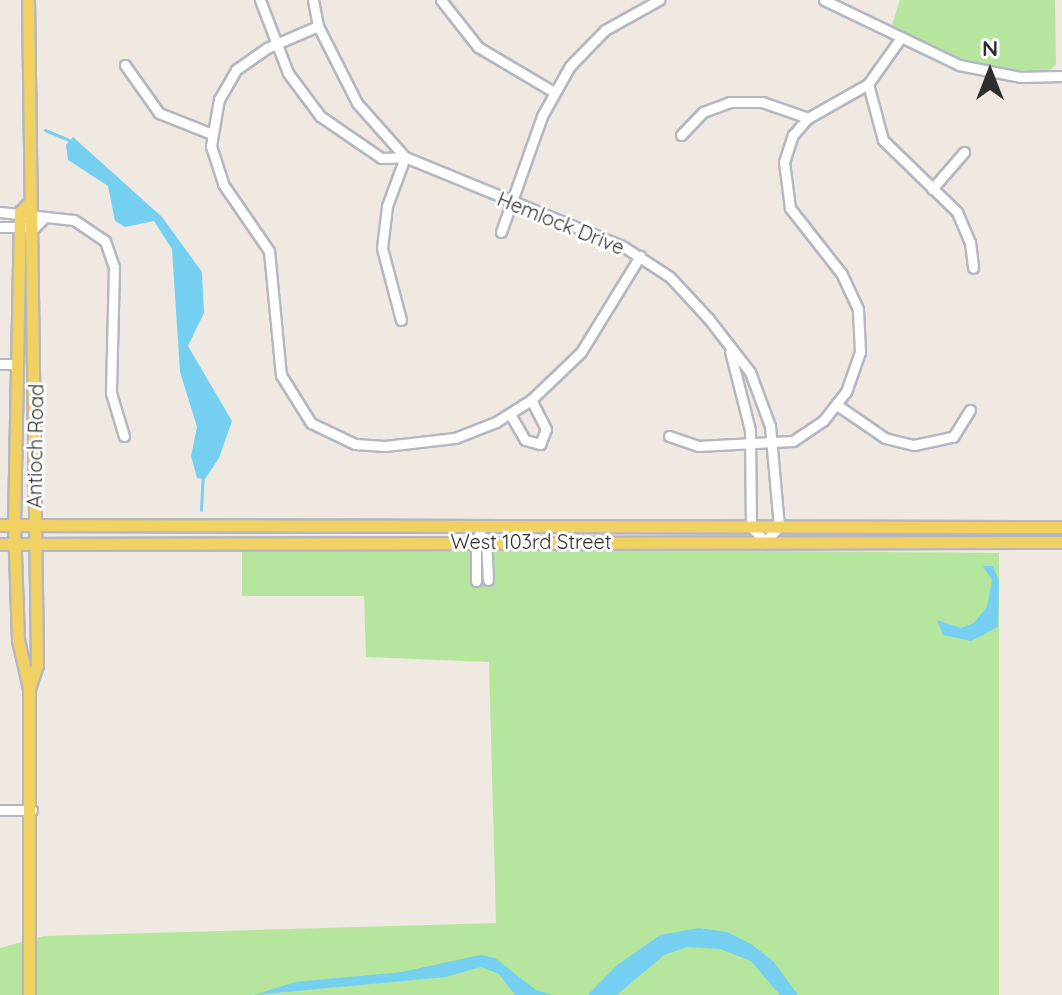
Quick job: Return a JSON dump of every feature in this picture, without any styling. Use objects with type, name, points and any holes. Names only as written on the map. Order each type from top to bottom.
[{"type":"main road","name":"Antioch Road","points":[[28,0],[32,212],[35,227],[34,544],[37,672],[29,688]]},
{"type":"main road","name":"Antioch Road","points":[[29,995],[32,810],[29,688],[19,653],[14,525],[21,228],[32,212]]},
{"type":"main road","name":"West 103rd Street","points":[[0,525],[1062,527]]},
{"type":"main road","name":"West 103rd Street","points":[[0,544],[1062,542]]},
{"type":"street","name":"Hemlock Drive","points":[[260,0],[274,45],[320,116],[381,158],[405,157]]},
{"type":"street","name":"Hemlock Drive","points":[[313,0],[318,26],[357,103],[405,157],[640,256],[688,295],[730,351],[750,372],[774,445],[779,527]]},
{"type":"street","points":[[441,0],[478,47],[554,92]]},
{"type":"street","points":[[501,232],[554,92],[591,43],[653,1]]},
{"type":"street","points":[[830,1],[900,39],[970,68],[1020,77],[1062,76]]},
{"type":"street","points":[[318,26],[274,45],[231,76],[219,99],[212,134],[219,177],[259,231],[274,269],[277,358],[287,391],[311,423],[355,444],[455,438],[510,414],[531,400],[581,352],[640,256]]},
{"type":"street","points":[[669,436],[698,446],[774,445],[810,431],[837,405],[858,363],[861,324],[841,273],[796,218],[785,194],[787,149],[808,118],[868,84],[900,39]]},
{"type":"street","points":[[125,65],[159,113],[212,134]]},
{"type":"street","points":[[868,84],[883,140],[962,219],[973,268]]},
{"type":"street","points":[[681,135],[703,112],[730,102],[762,102],[808,118]]},
{"type":"street","points":[[932,189],[964,152]]},
{"type":"street","points":[[401,320],[382,248],[387,206],[405,157]]},
{"type":"street","points":[[0,212],[32,212],[85,224],[111,254],[111,393],[124,436]]},
{"type":"street","points":[[0,227],[35,227]]},
{"type":"street","name":"Hemlock Drive","points":[[730,351],[751,447],[751,527]]},
{"type":"street","points":[[0,364],[17,364]]},
{"type":"street","points":[[510,414],[525,440],[540,444],[546,429],[531,400]]},
{"type":"street","points":[[837,405],[885,438],[914,445],[953,437],[970,410]]},
{"type":"street","points":[[476,581],[482,527]]},
{"type":"street","points":[[751,527],[765,541],[779,527]]},
{"type":"street","points":[[482,541],[488,580]]},
{"type":"street","points":[[0,810],[32,810]]},
{"type":"green space","points":[[900,0],[1055,0],[1056,65],[1047,72],[999,69],[942,54],[891,28]]},
{"type":"green space","points":[[242,547],[999,553],[999,995],[0,995],[0,948],[44,936],[496,923],[489,662],[366,657],[364,596],[242,596]]},
{"type":"water","points":[[73,137],[162,217],[202,272],[204,313],[188,346],[232,421],[219,458],[205,479],[197,478],[191,456],[197,427],[180,372],[172,249],[154,221],[125,227],[115,221],[108,186],[68,160],[66,145]]},
{"type":"water","points":[[983,566],[993,566],[999,581],[998,627],[971,641],[943,635],[937,620],[961,628],[974,623],[987,607],[992,580]]},
{"type":"water","points":[[699,928],[727,932],[751,944],[773,961],[798,995],[780,995],[751,961],[720,949],[687,947],[664,955],[617,995],[588,995],[616,966],[660,935]]},
{"type":"water","points":[[480,955],[495,958],[536,990],[553,995],[515,995],[499,974],[481,967],[446,977],[254,995],[295,982],[402,972]]},
{"type":"waterway","points":[[45,130],[71,141]]},
{"type":"waterway","points":[[201,510],[203,477]]}]
